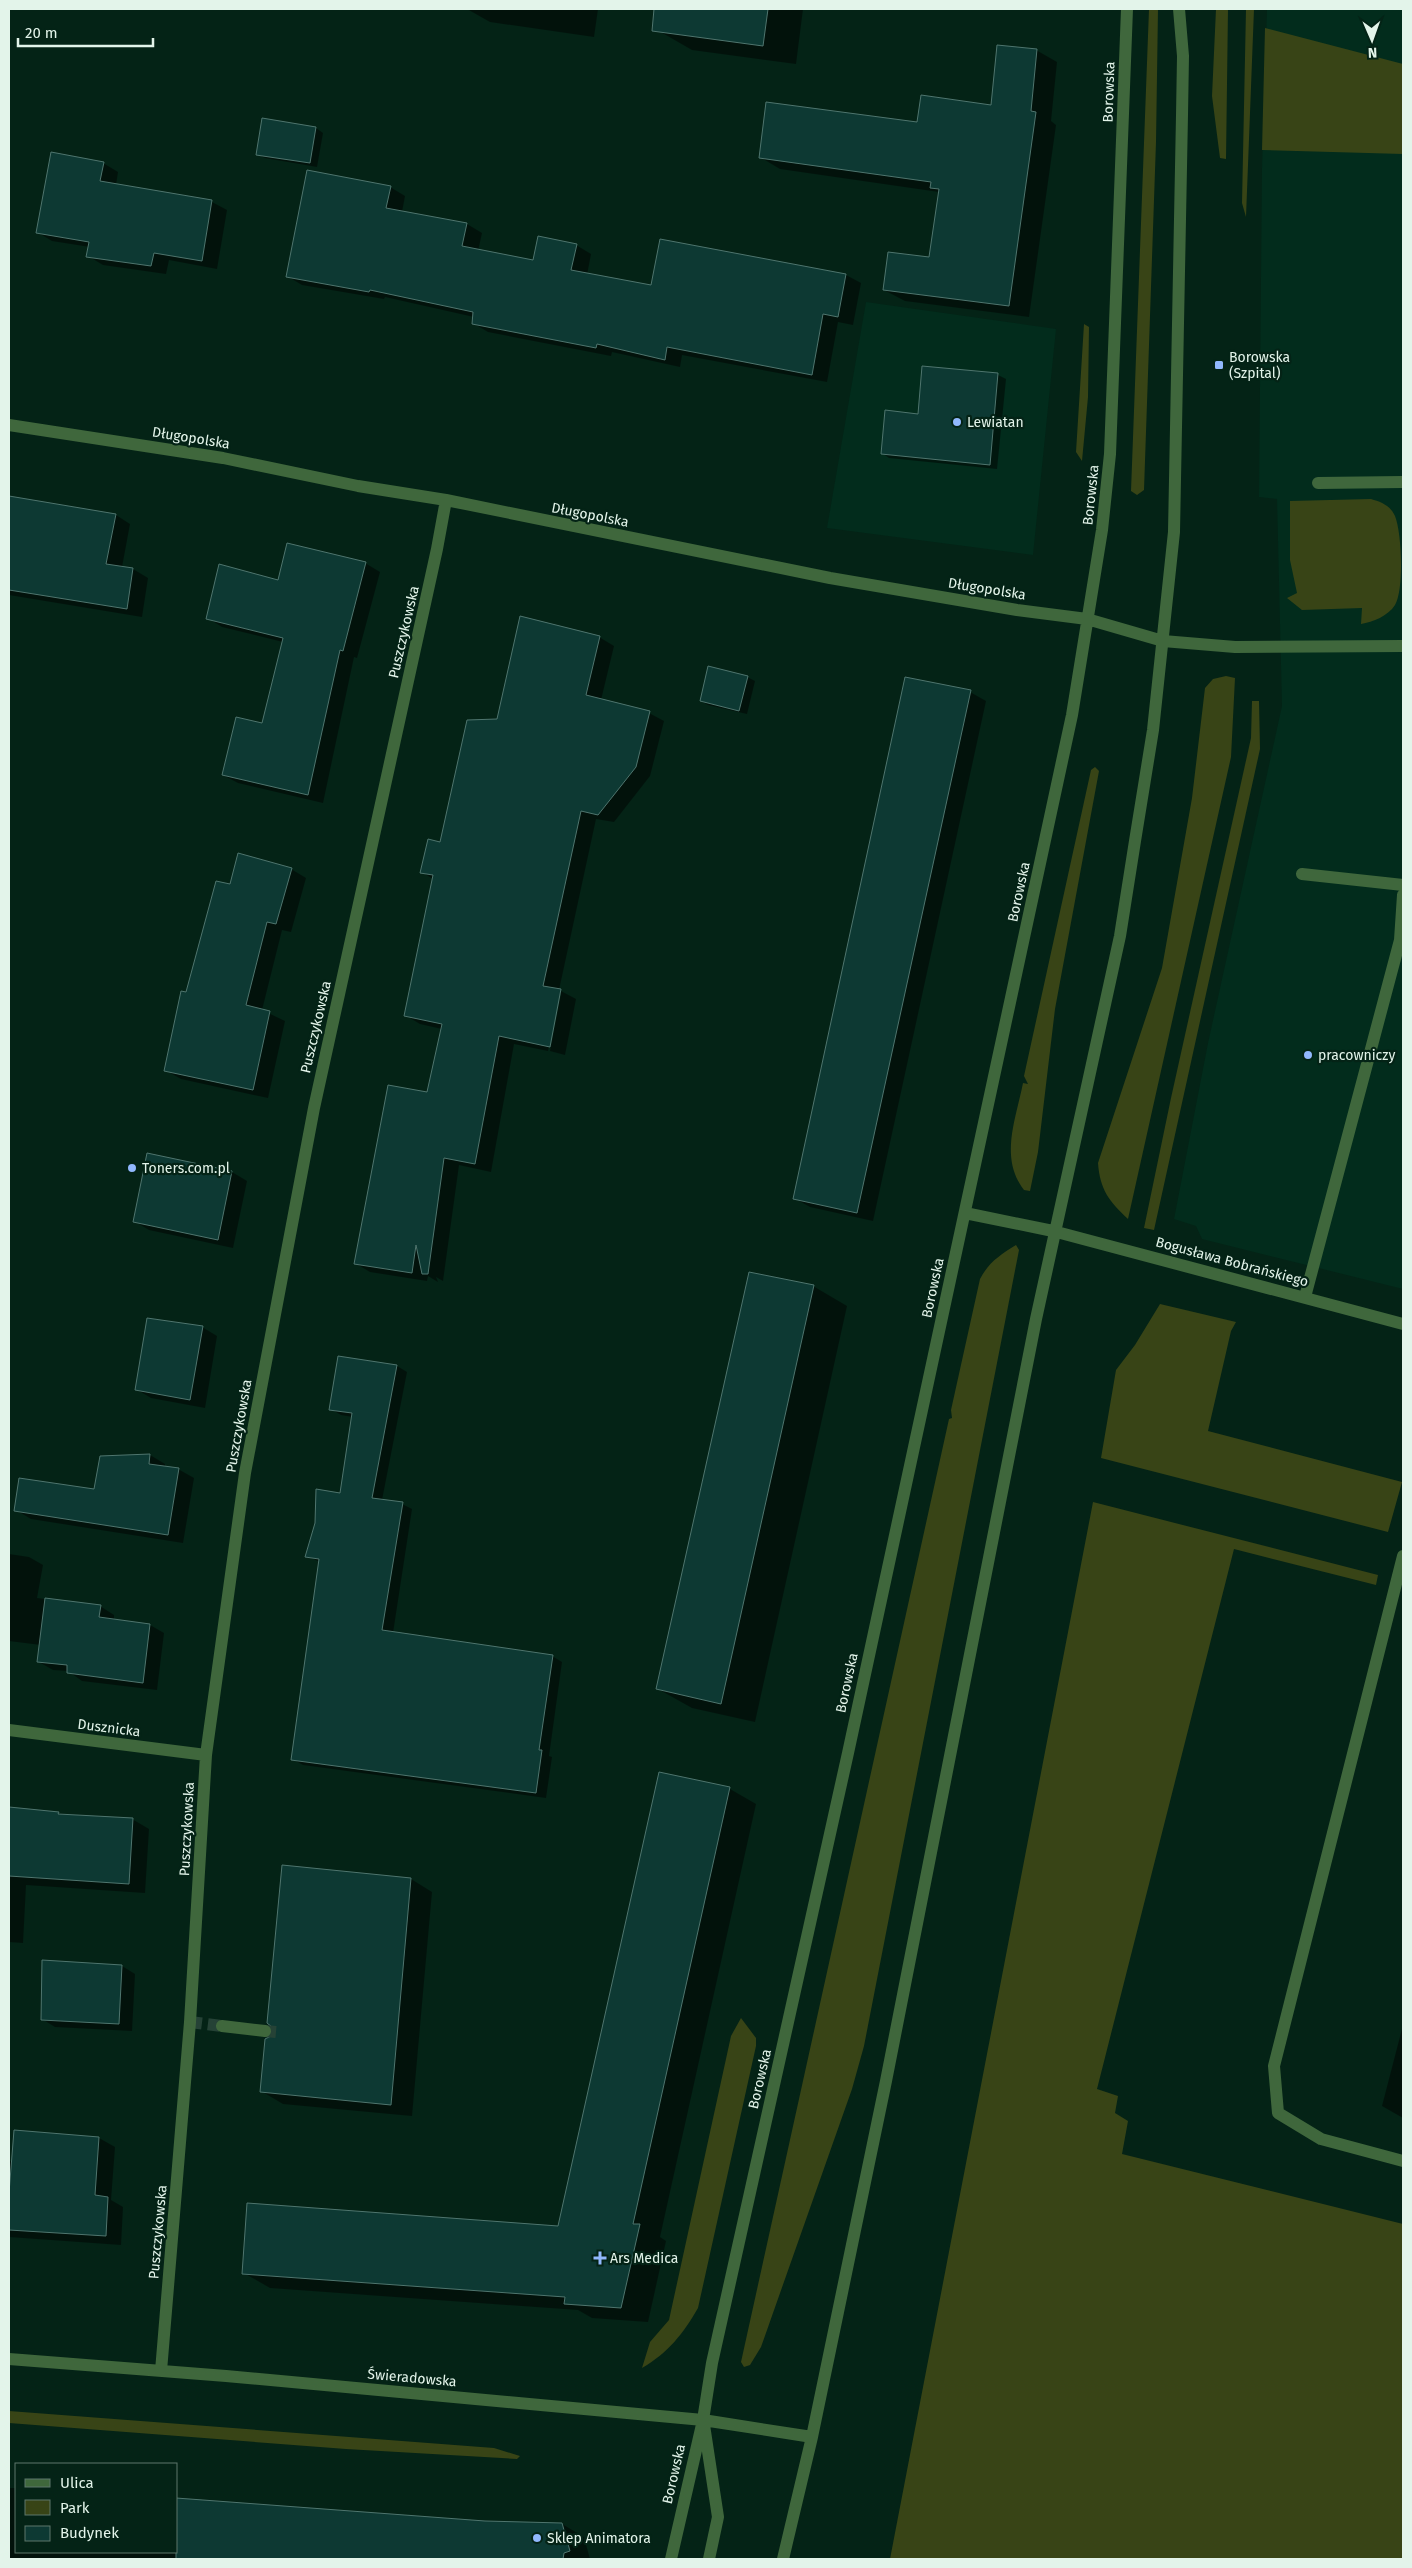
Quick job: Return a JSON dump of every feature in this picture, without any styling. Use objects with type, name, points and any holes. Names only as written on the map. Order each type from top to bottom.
[{"type":"street","name":"Borowska","points":[[670,2559],[703,2420],[712,2363],[965,1213],[1072,716],[1102,530],[1110,454],[1127,9]]},
{"type":"street","points":[[783,2559],[812,2437],[932,1856],[1053,1231],[1120,936],[1153,730],[1174,532],[1182,134],[1179,9]]},
{"type":"street","points":[[1181,37],[1188,9]]},
{"type":"street","name":"Długopolska","points":[[9,424],[223,458],[358,486],[446,500],[830,578],[1016,610],[1087,619],[1163,641],[1235,647],[1403,646]]},
{"type":"street","points":[[1318,483],[1403,482]]},
{"type":"street","name":"Puszczykowska","points":[[161,2371],[190,2022],[206,1755],[246,1472],[314,1108],[437,549],[446,500]]},
{"type":"street","points":[[1302,874],[1403,885]]},
{"type":"street","points":[[1305,1297],[1318,1239],[1400,940],[1403,895]]},
{"type":"street","name":"Bogusława Bobrańskiego","points":[[965,1213],[1053,1231],[1403,1324]]},
{"type":"street","points":[[1403,1556],[1274,2066],[1278,2113],[1321,2139],[1403,2161]]},
{"type":"street","name":"Dusznicka","points":[[9,1730],[206,1755]]},
{"type":"street","points":[[222,2026],[264,2031]]},
{"type":"street","name":"Świeradowska","points":[[9,2359],[703,2420],[812,2437]]},
{"type":"street","points":[[703,2420],[718,2517],[709,2559]]},
{"type":"shaded area","points":[[1267,9],[1403,9],[1403,1289],[1202,1239],[1196,1226],[1174,1219],[1208,1043],[1282,706],[1277,499],[1259,497],[1262,168]]},
{"type":"shaded area","points":[[866,302],[1056,329],[1033,555],[827,528]]},
{"type":"green space","points":[[1149,9],[1158,9],[1156,142],[1144,490],[1137,495],[1131,491]]},
{"type":"green space","points":[[1216,9],[1228,9],[1226,159],[1220,158],[1212,96]]},
{"type":"green space","points":[[1246,9],[1254,9],[1246,217],[1242,203]]},
{"type":"green space","points":[[1265,28],[1403,64],[1403,154],[1262,150]]},
{"type":"green space","points":[[1084,324],[1089,327],[1088,397],[1082,461],[1076,452]]},
{"type":"green space","points":[[1371,499],[1391,509],[1397,524],[1401,575],[1398,598],[1395,605],[1380,618],[1361,624],[1362,608],[1302,610],[1287,598],[1297,593],[1290,560],[1290,501]]},
{"type":"green space","points":[[1226,676],[1235,678],[1231,757],[1128,1219],[1103,1188],[1098,1163],[1162,968],[1192,798],[1205,688],[1213,679]]},
{"type":"green space","points":[[1252,701],[1259,701],[1260,749],[1154,1230],[1144,1228],[1251,738]]},
{"type":"green space","points":[[1095,767],[1099,771],[1055,1009],[1038,1152],[1030,1191],[1024,1190],[1016,1178],[1012,1165],[1011,1138],[1023,1083],[1028,1084],[1024,1076],[1091,770]]},
{"type":"green space","points":[[1016,1245],[1019,1250],[864,2046],[852,2089],[761,2347],[750,2365],[744,2367],[741,2362],[949,1419],[952,1418],[951,1410],[980,1279],[995,1259]]},
{"type":"green space","points":[[1160,1304],[1236,1322],[1231,1331],[1208,1431],[1402,1482],[1388,1532],[1101,1458],[1116,1370],[1135,1345]]},
{"type":"green space","points":[[1093,1502],[1378,1575],[1376,1585],[1234,1549],[1097,2089],[1118,2096],[1115,2113],[1128,2121],[1122,2154],[1403,2224],[1403,2559],[890,2559]]},
{"type":"green space","points":[[741,2018],[756,2038],[756,2046],[698,2308],[674,2342],[660,2356],[642,2368],[650,2342],[669,2320],[731,2036]]},
{"type":"green space","points":[[9,2411],[494,2448],[520,2456],[517,2459],[346,2449],[9,2423]]},
{"type":"building","points":[[654,9],[768,9],[763,46],[652,31]]},
{"type":"building","points":[[997,45],[1037,49],[1031,111],[1036,112],[1009,306],[883,290],[888,252],[929,257],[939,189],[930,188],[931,182],[759,158],[766,102],[917,122],[921,95],[991,105]]},
{"type":"building","points":[[262,118],[316,127],[310,163],[256,155]]},
{"type":"building","points":[[51,152],[104,162],[100,181],[212,200],[202,261],[154,253],[151,266],[86,257],[89,242],[36,233]]},
{"type":"building","points":[[307,170],[391,186],[386,208],[467,223],[462,246],[533,260],[538,236],[577,244],[571,270],[651,285],[660,239],[846,274],[838,317],[823,314],[812,375],[667,347],[665,360],[597,344],[596,348],[472,324],[473,312],[370,290],[369,292],[286,277]]},
{"type":"building","points":[[922,366],[998,373],[990,465],[881,454],[885,410],[918,414]]},
{"type":"building","points":[[9,496],[116,514],[106,564],[133,568],[127,609],[9,590]]},
{"type":"building","points":[[287,543],[366,562],[343,651],[340,650],[308,795],[222,775],[236,717],[262,723],[283,638],[206,619],[219,564],[278,580]]},
{"type":"building","points":[[520,616],[600,636],[586,695],[650,711],[636,767],[598,815],[581,811],[543,986],[561,989],[550,1047],[499,1036],[475,1164],[444,1158],[428,1274],[422,1274],[416,1245],[412,1273],[354,1264],[388,1085],[427,1092],[442,1024],[404,1016],[433,875],[420,873],[428,839],[440,842],[467,720],[497,719]]},
{"type":"building","points":[[708,666],[748,676],[739,711],[700,701]]},
{"type":"building","points":[[905,677],[971,690],[857,1213],[793,1199]]},
{"type":"building","points":[[238,853],[292,868],[276,924],[267,922],[246,1005],[270,1011],[253,1090],[164,1071],[181,991],[186,992],[216,881],[230,884]]},
{"type":"building","points":[[147,1153],[232,1171],[218,1240],[133,1222]]},
{"type":"building","points":[[749,1272],[814,1285],[721,1704],[656,1689]]},
{"type":"building","points":[[147,1318],[203,1326],[190,1400],[135,1390]]},
{"type":"building","points":[[338,1356],[397,1365],[372,1498],[403,1502],[382,1630],[553,1655],[539,1750],[542,1750],[536,1793],[291,1760],[319,1559],[305,1557],[315,1523],[316,1489],[340,1493],[352,1413],[329,1410]]},
{"type":"building","points":[[150,1454],[149,1464],[179,1468],[168,1535],[14,1511],[19,1478],[94,1489],[100,1456]]},
{"type":"building","points":[[45,1598],[101,1605],[99,1617],[150,1624],[143,1683],[67,1673],[67,1665],[37,1662]]},
{"type":"building","points":[[659,1772],[730,1787],[633,2224],[640,2224],[621,2308],[564,2304],[565,2297],[242,2274],[247,2203],[558,2226]]},
{"type":"building","points":[[9,1807],[59,1812],[58,1814],[133,1818],[129,1884],[9,1876]]},
{"type":"building","points":[[282,1865],[411,1878],[391,2105],[260,2092],[265,2039],[271,2036],[273,2031],[272,2027],[267,2023]]},
{"type":"building","points":[[42,1960],[122,1965],[119,2024],[41,2020]]},
{"type":"building","points":[[14,2130],[99,2137],[95,2195],[108,2197],[106,2236],[9,2230],[9,2193]]},
{"type":"building","points":[[178,2498],[485,2521],[562,2523],[570,2551],[564,2553],[563,2559],[176,2559],[176,2553],[178,2553]]},
{"type":"tunnel","points":[[190,2022],[222,2026]]},
{"type":"tunnel","points":[[265,2031],[276,2032]]},
{"type":"place","name":"Borowska (Szpital)","points":[[1219,365]]},
{"type":"place","name":"Lewiatan","points":[[957,422]]},
{"type":"place","name":"pracowniczy","points":[[1308,1055]]},
{"type":"place","name":"Toners.com.pl","points":[[132,1168]]},
{"type":"place","name":"Ars Medica","points":[[600,2258]]},
{"type":"place","name":"Sklep Animatora","points":[[537,2538]]}]
